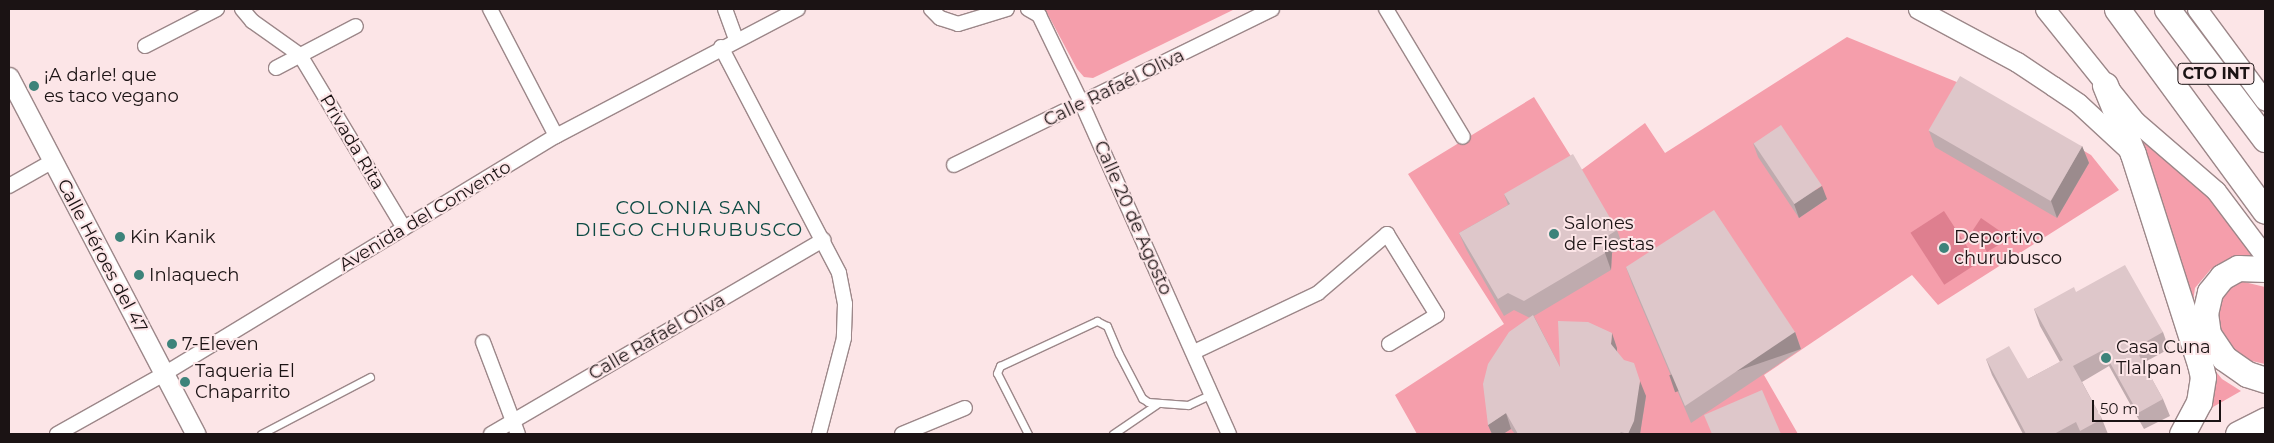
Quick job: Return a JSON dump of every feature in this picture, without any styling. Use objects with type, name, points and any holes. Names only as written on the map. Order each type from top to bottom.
[{"type":"highway","name":"CTO INT","points":[[2116,9],[2265,211]]},
{"type":"highway","name":"CTO INT","points":[[2167,9],[2265,139]]},
{"type":"highway","points":[[2105,85],[2133,154],[2203,377],[2199,402],[2182,434]]},
{"type":"highway","points":[[2265,269],[2238,268],[2222,277],[2210,292],[2205,313],[2208,334],[2224,358],[2247,374],[2265,380]]},
{"type":"highway","points":[[2238,434],[2265,420]]},
{"type":"street","points":[[145,46],[217,9]]},
{"type":"street","points":[[242,9],[252,21],[300,55]]},
{"type":"street","points":[[490,9],[556,136]]},
{"type":"street","points":[[725,9],[736,40]]},
{"type":"street","name":"Avenida del Convento","points":[[57,434],[164,374],[556,136],[721,47],[798,9]]},
{"type":"street","points":[[931,9],[940,18],[958,24],[1007,9]]},
{"type":"street","name":"Calle 20 de Agosto","points":[[1028,9],[1039,15],[1082,104],[1230,434]]},
{"type":"street","name":"Calle Rafaél Oliva","points":[[954,165],[1082,104],[1272,9]]},
{"type":"street","points":[[1386,9],[1463,138]]},
{"type":"street","points":[[1918,9],[2018,62],[2078,103],[2133,154]]},
{"type":"street","points":[[2045,9],[2135,121],[2216,191],[2265,256]]},
{"type":"street","name":"CTO INT","points":[[2197,9],[2265,100]]},
{"type":"street","points":[[276,68],[356,26]]},
{"type":"street","points":[[721,47],[824,240],[839,274],[845,304],[844,338],[819,434]]},
{"type":"street","name":"Privada Rita","points":[[300,55],[404,228]]},
{"type":"street","name":"Calle Héroes del 47","points":[[9,77],[196,434]]},
{"type":"street","points":[[9,186],[53,161]]},
{"type":"street","points":[[1194,352],[1318,293],[1387,234],[1437,315],[1390,344]]},
{"type":"street","name":"Calle Rafaél Oliva","points":[[491,434],[515,428],[824,240]]},
{"type":"street","points":[[483,342],[515,428]]},
{"type":"street","points":[[902,434],[966,408]]},
{"type":"lane","points":[[1028,434],[997,373],[1000,366],[1097,321],[1107,326],[1142,398],[1157,404],[1188,405],[1212,394]]},
{"type":"lane","points":[[260,434],[370,376]]},
{"type":"lane","points":[[1113,434],[1157,404]]},
{"type":"shaded area","points":[[1045,9],[1235,9],[1093,78],[1084,77],[1077,69]]},
{"type":"shaded area","points":[[1847,37],[1986,94],[2091,155],[2119,190],[1938,305],[1912,275],[1764,375],[1798,434],[1417,434],[1395,395],[1504,324],[1408,174],[1534,97],[1580,171],[1645,123],[1665,153]]},
{"type":"shaded area","points":[[2132,131],[2213,200],[2255,257],[2233,259],[2211,269],[2195,288],[2191,316]]},
{"type":"shaded area","name":"Deportivo churubusco","points":[[1944,211],[1978,263],[1944,285],[1910,233]]},
{"type":"shaded area","points":[[1981,218],[2010,238],[1987,252],[1973,230]]},
{"type":"shaded area","points":[[2240,281],[2265,287],[2265,364],[2234,357],[2215,326],[2218,295]]},
{"type":"shaded area","points":[[2204,357],[2222,379],[2241,391],[2206,411]]},
{"type":"building","points":[[1960,76],[2082,146],[2051,201],[1928,131]]},
{"type":"building","points":[[1781,125],[1822,186],[1794,204],[1754,143]]},
{"type":"building","name":"Salones de Fiestas","points":[[1573,154],[1617,230],[1606,237],[1605,253],[1524,301],[1508,293],[1498,299],[1459,233],[1510,204],[1504,194]]},
{"type":"building","points":[[1714,210],[1795,332],[1685,406],[1626,267]]},
{"type":"building","name":"Casa Cuna Tlalpan","points":[[2125,265],[2163,332],[2135,348],[2163,399],[2138,413],[2103,350],[2073,366],[2102,419],[2080,431],[2076,422],[2054,434],[2026,434],[1986,359],[2009,346],[2028,379],[2063,360],[2034,309],[2074,287],[2076,292]]},
{"type":"building","points":[[1533,315],[1560,367],[1558,321],[1588,322],[1612,333],[1611,344],[1624,360],[1634,363],[1640,381],[1634,421],[1628,434],[1621,432],[1619,434],[1518,434],[1506,413],[1488,425],[1483,384],[1488,364],[1509,332]]},
{"type":"building","points":[[1762,390],[1781,434],[1712,434],[1704,415]]},
{"type":"place","name":"¡A darle! que es taco vegano","points":[[34,86]]},
{"type":"place","name":"Salones de Fiestas","points":[[1554,234]]},
{"type":"place","name":"Kin Kanik","points":[[120,237]]},
{"type":"place","name":"Deportivo churubusco","points":[[1944,248]]},
{"type":"place","name":"Inlaquech","points":[[139,275]]},
{"type":"place","name":"7-Eleven","points":[[172,344]]},
{"type":"place","name":"Casa Cuna Tlalpan","points":[[2106,358]]},
{"type":"place","name":"Taqueria El Chaparrito","points":[[185,382]]},
{"type":"district","name":"COLONIA SAN DIEGO CHURUBUSCO","points":[[689,219]]}]
